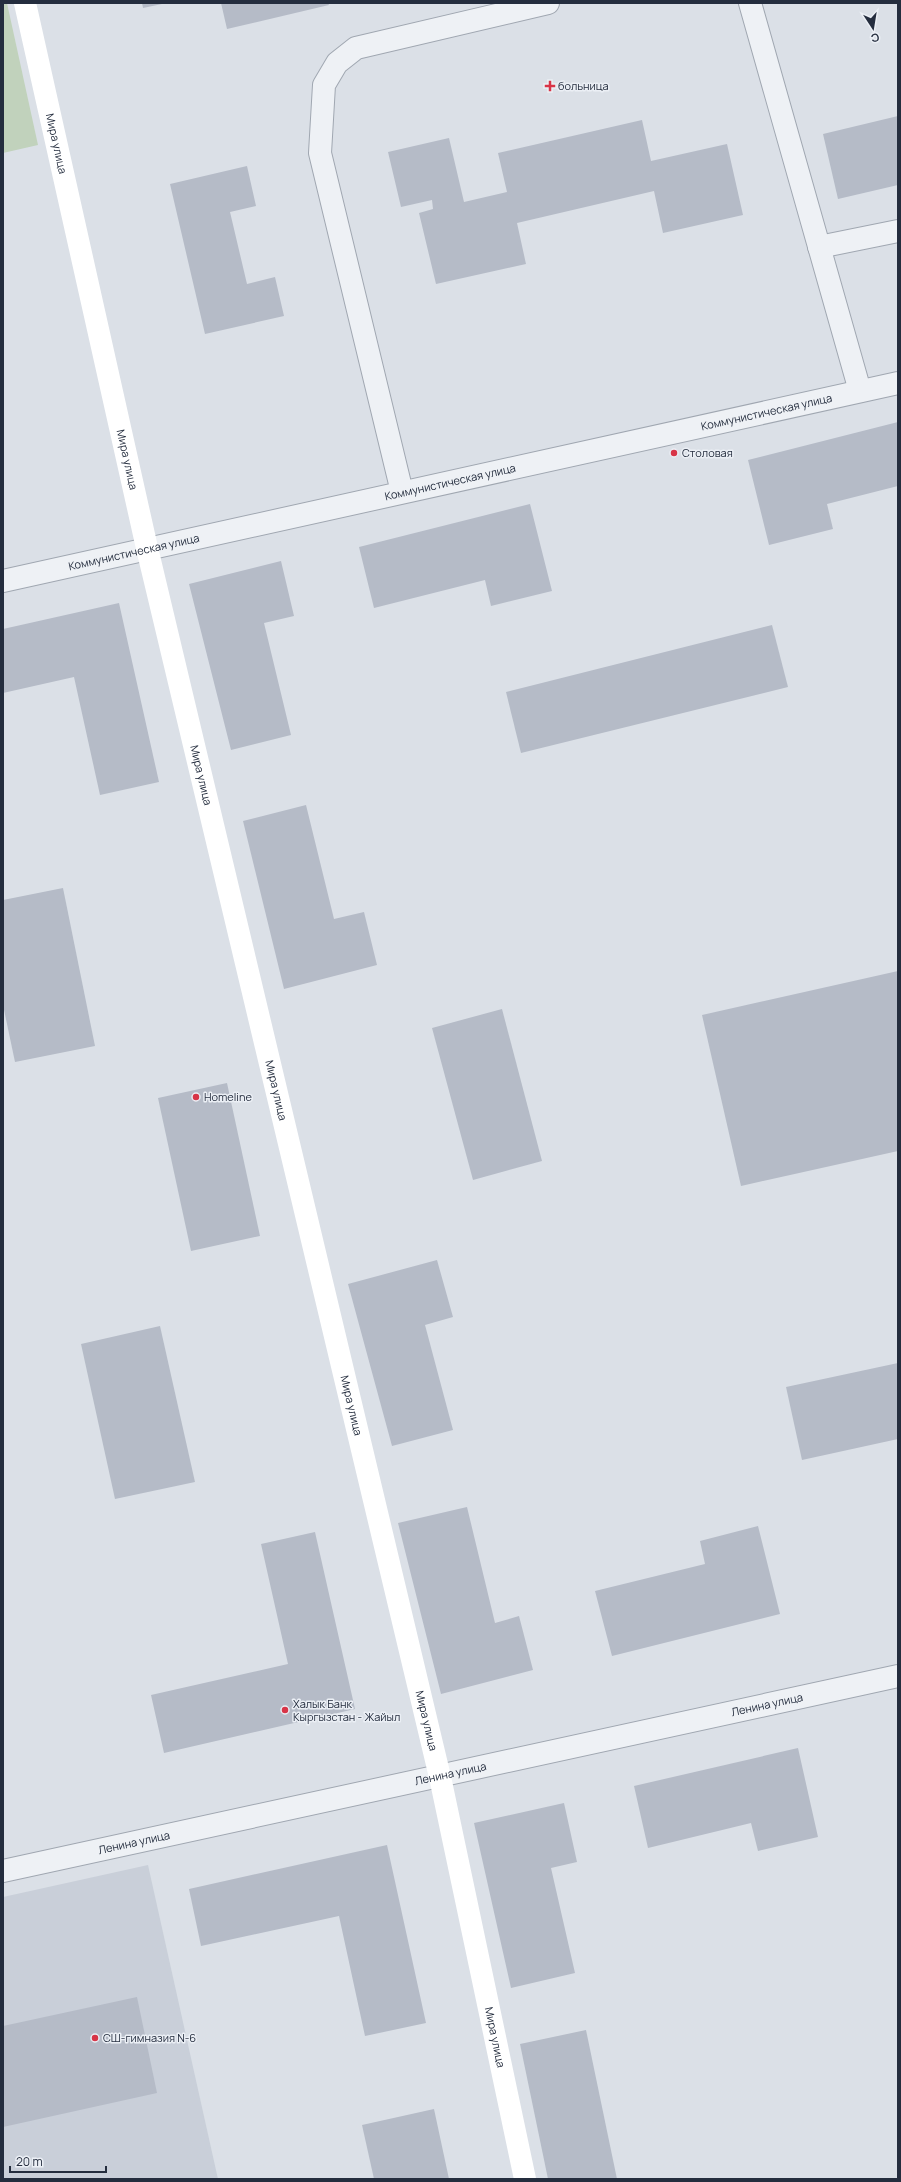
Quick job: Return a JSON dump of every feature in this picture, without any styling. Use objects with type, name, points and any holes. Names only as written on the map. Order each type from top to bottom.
[{"type":"street","name":"Мира улица","points":[[25,3],[147,548],[440,1777],[525,2179]]},
{"type":"street","points":[[402,492],[320,153],[324,85],[337,63],[356,48],[548,3]]},
{"type":"street","points":[[750,3],[860,391]]},
{"type":"street","points":[[819,247],[898,231]]},
{"type":"street","name":"Коммунистическая улица","points":[[3,581],[898,383]]},
{"type":"street","name":"Ленина улица","points":[[3,1871],[898,1676]]},
{"type":"shaded area","name":"СШ-гимназия N-6","points":[[148,1865],[218,2179],[3,2179],[3,1897]]},
{"type":"green space","points":[[3,3],[7,3],[38,145],[3,153]]},
{"type":"building","points":[[142,3],[162,3],[162,4],[143,8]]},
{"type":"building","points":[[221,3],[328,3],[329,5],[227,29]]},
{"type":"building","points":[[898,116],[898,185],[838,199],[823,134]]},
{"type":"building","points":[[642,120],[651,161],[727,144],[743,215],[663,233],[654,191],[517,223],[526,264],[436,284],[419,213],[433,209],[432,200],[401,207],[388,152],[449,138],[464,202],[507,192],[498,153]]},
{"type":"building","points":[[247,166],[256,206],[230,212],[247,284],[275,277],[284,316],[205,334],[170,184]]},
{"type":"building","points":[[898,422],[898,486],[827,504],[833,529],[769,545],[748,460]]},
{"type":"building","points":[[530,504],[552,591],[491,606],[485,580],[374,608],[359,547]]},
{"type":"building","points":[[281,561],[294,616],[264,623],[291,735],[231,750],[189,584]]},
{"type":"building","points":[[119,603],[159,782],[100,795],[74,677],[3,693],[3,629]]},
{"type":"building","points":[[772,625],[788,687],[521,753],[506,692]]},
{"type":"building","points":[[306,805],[334,919],[364,912],[377,965],[284,989],[243,821]]},
{"type":"building","points":[[63,888],[95,1046],[15,1062],[3,1005],[3,900]]},
{"type":"building","points":[[898,971],[898,1151],[741,1186],[702,1015]]},
{"type":"building","points":[[502,1009],[542,1161],[473,1180],[432,1028]]},
{"type":"building","points":[[227,1083],[260,1236],[191,1251],[158,1098]]},
{"type":"building","points":[[437,1260],[453,1317],[425,1325],[453,1430],[392,1446],[348,1284]]},
{"type":"building","points":[[160,1326],[195,1482],[115,1499],[81,1344]]},
{"type":"building","points":[[898,1363],[898,1439],[802,1460],[786,1387]]},
{"type":"building","points":[[467,1507],[495,1623],[519,1616],[533,1670],[441,1694],[398,1523]]},
{"type":"building","points":[[758,1526],[780,1614],[612,1656],[595,1591],[705,1564],[700,1541]]},
{"type":"building","points":[[315,1532],[355,1709],[164,1753],[151,1695],[288,1664],[261,1544]]},
{"type":"building","points":[[798,1748],[818,1837],[758,1851],[751,1823],[648,1848],[634,1786]]},
{"type":"building","points":[[564,1803],[577,1862],[551,1868],[575,1973],[511,1988],[474,1823]]},
{"type":"building","points":[[387,1845],[426,2023],[365,2036],[339,1916],[201,1946],[189,1889]]},
{"type":"building","points":[[137,1997],[157,2093],[3,2127],[3,2026]]},
{"type":"building","points":[[586,2030],[617,2179],[548,2179],[520,2044]]},
{"type":"building","points":[[434,2109],[449,2179],[374,2179],[362,2125]]},
{"type":"place","name":"больница","points":[[550,86]]},
{"type":"place","name":"Столовая","points":[[674,453]]},
{"type":"place","name":"Homeline","points":[[196,1097]]},
{"type":"place","name":"Халык Банк Кыргызстан - Жайыл","points":[[285,1710]]},
{"type":"place","name":"СШ-гимназия N-6","points":[[95,2038]]}]
